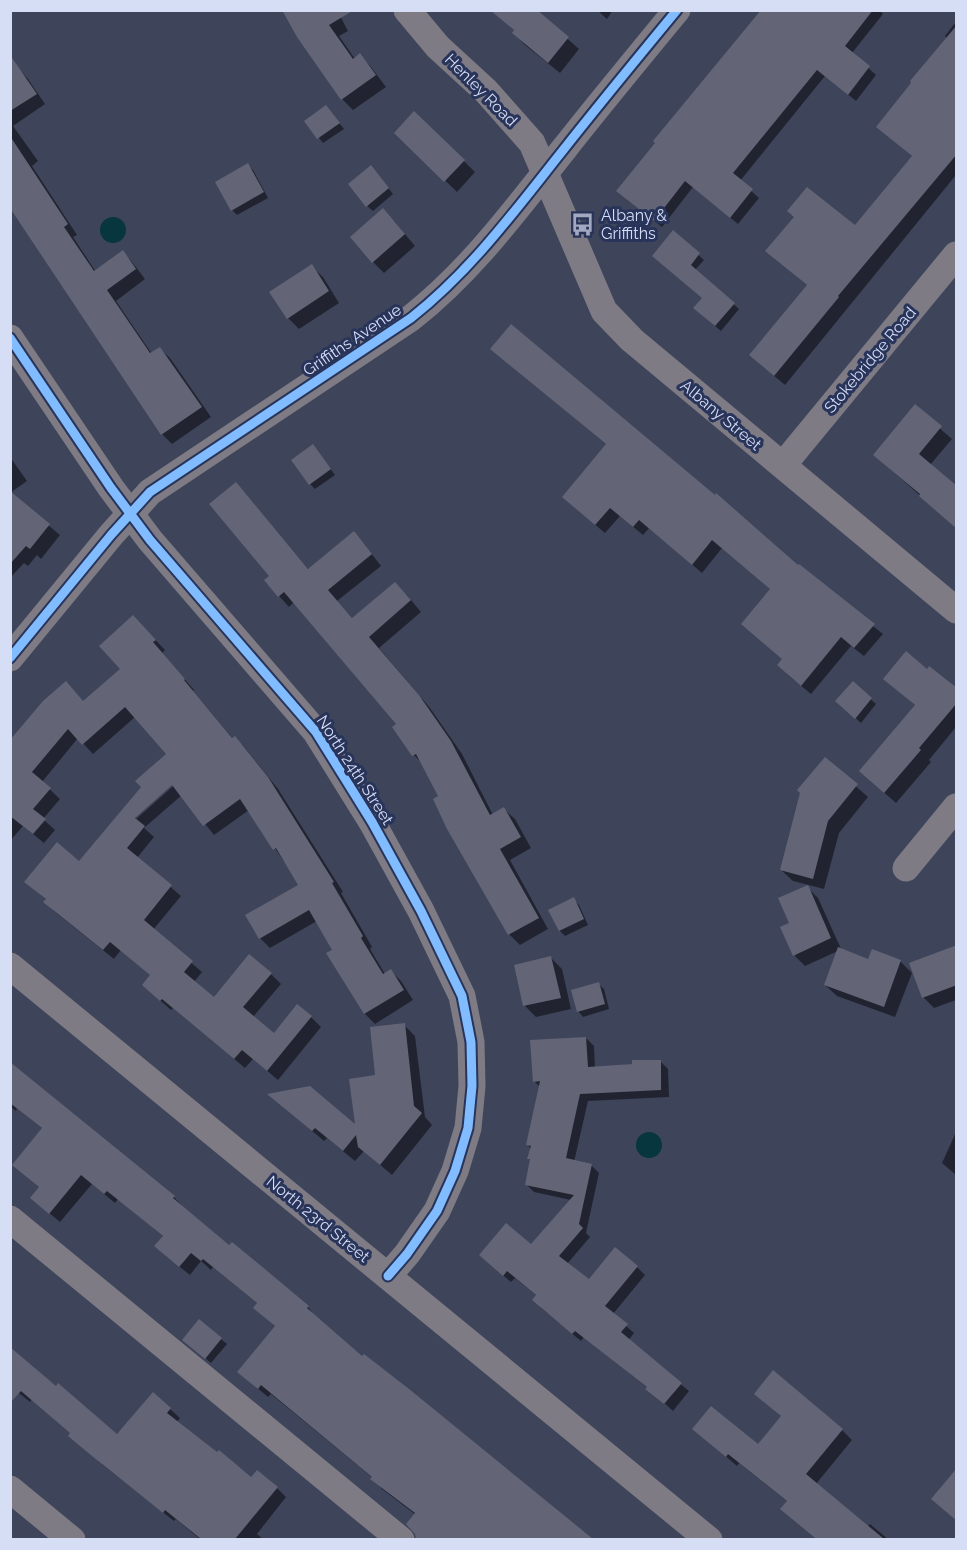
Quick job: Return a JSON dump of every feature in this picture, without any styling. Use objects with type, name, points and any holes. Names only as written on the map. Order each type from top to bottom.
[{"type":"street","name":"Henley Road","points":[[407,10],[438,47],[486,91],[525,134],[532,143],[545,175]]},
{"type":"street","name":"Griffiths Avenue","points":[[10,658],[150,492],[439,297],[464,272],[545,175],[563,149],[677,10]]},
{"type":"street","name":"Albany Street","points":[[545,175],[603,311],[632,340],[957,610]]},
{"type":"street","name":"Stokebridge Road","points":[[783,465],[957,255]]},
{"type":"street","name":"North 24th Street","points":[[10,338],[111,488],[150,540],[316,732],[372,822],[411,891],[462,996],[471,1042],[472,1086],[468,1128],[455,1171],[437,1211],[388,1276]]},
{"type":"street","points":[[906,867],[957,807]]},
{"type":"street","name":"North 23rd Street","points":[[10,966],[710,1539]]},
{"type":"street","points":[[10,1219],[401,1539]]},
{"type":"street","points":[[10,1489],[72,1539]]},
{"type":"shaded area","points":[[113,217],[122,221],[126,230],[122,239],[113,243],[104,239],[100,230],[104,221]]},
{"type":"shaded area","points":[[649,1132],[658,1136],[662,1145],[658,1154],[649,1158],[640,1154],[636,1145],[640,1136]]},
{"type":"building","points":[[282,10],[354,10],[329,25],[353,59],[360,53],[376,75],[341,100],[297,37]]},
{"type":"building","points":[[490,10],[537,10],[569,37],[548,63],[512,33],[514,30]]},
{"type":"building","points":[[761,10],[873,10],[845,46],[870,66],[848,95],[817,70],[733,173],[753,189],[730,218],[685,181],[654,221],[616,191],[655,143],[653,141]]},
{"type":"building","points":[[957,25],[957,154],[774,376],[749,355],[807,285],[765,251],[794,217],[787,211],[807,187],[855,225],[912,156],[876,127],[911,83],[910,81]]},
{"type":"building","points":[[10,55],[37,94],[10,111]]},
{"type":"building","points":[[326,105],[340,123],[317,139],[304,121]]},
{"type":"building","points":[[414,111],[465,160],[444,182],[394,133]]},
{"type":"building","points":[[10,136],[68,224],[64,227],[94,271],[123,250],[136,269],[107,290],[150,353],[160,347],[202,407],[161,435],[10,208]]},
{"type":"building","points":[[248,163],[264,192],[231,211],[215,182]]},
{"type":"building","points":[[371,165],[389,188],[366,207],[348,184]]},
{"type":"building","points":[[383,208],[405,234],[372,263],[350,237]]},
{"type":"building","points":[[673,230],[700,253],[691,265],[735,303],[715,326],[693,308],[702,298],[652,256]]},
{"type":"building","points":[[312,264],[329,291],[287,319],[269,292]]},
{"type":"building","points":[[511,324],[715,495],[716,493],[798,565],[875,624],[854,648],[841,637],[801,686],[777,665],[782,659],[741,624],[770,589],[712,540],[692,565],[639,520],[633,527],[610,508],[595,525],[562,497],[606,444],[490,349]]},
{"type":"building","points":[[915,404],[942,426],[919,454],[957,486],[957,529],[919,496],[920,494],[873,455]]},
{"type":"building","points":[[313,444],[331,469],[309,485],[291,460]]},
{"type":"building","points":[[236,482],[308,569],[354,531],[372,554],[328,590],[352,618],[395,582],[411,600],[369,637],[419,695],[451,741],[490,815],[504,807],[521,837],[500,849],[539,918],[508,935],[447,829],[433,799],[438,796],[416,754],[412,756],[392,727],[396,724],[284,592],[278,597],[264,580],[269,576],[209,504]]},
{"type":"building","points":[[10,491],[50,524],[30,549],[26,546],[10,564]]},
{"type":"building","points":[[133,615],[156,640],[153,642],[232,738],[235,736],[268,777],[334,882],[332,883],[363,936],[361,938],[383,974],[391,969],[404,990],[364,1014],[326,953],[332,950],[309,910],[259,939],[245,915],[298,885],[276,848],[273,850],[240,799],[203,826],[172,785],[135,818],[145,826],[127,848],[172,885],[144,920],[193,961],[184,972],[214,997],[249,954],[272,973],[243,1007],[274,1033],[297,1004],[312,1016],[267,1071],[242,1050],[234,1059],[142,985],[150,975],[110,942],[103,950],[43,902],[46,899],[24,882],[57,842],[79,861],[141,787],[135,781],[166,754],[125,707],[82,745],[68,729],[32,772],[51,788],[33,809],[46,819],[33,834],[10,816],[10,740],[43,701],[66,681],[83,701],[120,669],[99,646]]},
{"type":"building","points":[[906,651],[927,669],[929,666],[957,688],[957,703],[884,793],[859,771],[915,705],[883,679]]},
{"type":"building","points":[[853,681],[872,698],[855,719],[835,701]]},
{"type":"building","points":[[825,757],[858,784],[828,821],[813,879],[780,870],[800,793],[797,790]]},
{"type":"building","points":[[808,885],[831,938],[793,956],[780,927],[789,923],[778,898]]},
{"type":"building","points":[[574,897],[584,919],[559,931],[548,910]]},
{"type":"building","points":[[957,945],[957,985],[922,998],[909,963]]},
{"type":"building","points":[[838,947],[868,959],[872,949],[901,960],[884,1007],[824,985]]},
{"type":"building","points":[[551,956],[561,998],[523,1006],[514,965]]},
{"type":"building","points":[[599,982],[605,1004],[577,1012],[571,990]]},
{"type":"building","points":[[405,1023],[414,1106],[422,1113],[380,1165],[358,1147],[356,1135],[343,1151],[315,1128],[312,1131],[267,1094],[310,1086],[355,1124],[349,1079],[375,1075],[370,1027]]},
{"type":"building","points":[[586,1037],[588,1067],[632,1064],[632,1060],[661,1060],[661,1090],[580,1094],[566,1158],[592,1164],[579,1224],[583,1228],[559,1256],[589,1279],[615,1247],[638,1266],[605,1306],[628,1324],[621,1332],[682,1383],[664,1404],[645,1389],[647,1387],[575,1331],[572,1334],[532,1300],[536,1295],[507,1271],[503,1276],[479,1255],[506,1223],[531,1244],[574,1195],[525,1185],[530,1159],[527,1159],[531,1146],[526,1145],[540,1081],[533,1082],[530,1040]]},
{"type":"building","points":[[10,1062],[175,1196],[173,1198],[229,1245],[232,1242],[266,1270],[309,1306],[307,1308],[362,1356],[364,1354],[409,1389],[593,1539],[416,1539],[415,1534],[406,1524],[415,1513],[370,1479],[372,1477],[261,1385],[258,1389],[237,1372],[275,1326],[253,1308],[257,1303],[203,1259],[201,1261],[191,1253],[179,1267],[154,1246],[163,1236],[107,1191],[104,1194],[81,1175],[49,1214],[30,1198],[39,1187],[12,1165],[42,1128],[10,1103]]},
{"type":"building","points":[[199,1319],[222,1338],[205,1359],[182,1340]]},
{"type":"building","points":[[10,1347],[56,1386],[58,1383],[117,1434],[153,1392],[171,1408],[167,1413],[217,1452],[219,1450],[251,1477],[257,1470],[278,1487],[235,1539],[201,1539],[165,1510],[163,1513],[92,1456],[68,1436],[70,1433],[21,1391],[10,1403]]},
{"type":"building","points":[[773,1370],[843,1429],[806,1474],[884,1539],[816,1539],[780,1509],[787,1501],[728,1454],[726,1457],[692,1429],[711,1406],[758,1444],[781,1416],[754,1394]]},
{"type":"building","points":[[957,1468],[957,1521],[931,1499]]},
{"type":"cycle path","points":[[10,658],[111,535],[150,492],[411,318],[454,280],[511,216],[677,10]]},
{"type":"cycle path","points":[[10,338],[111,488],[150,540],[316,732],[372,822],[421,911],[462,996],[471,1042],[472,1086],[468,1128],[455,1171],[437,1211],[407,1254],[388,1276]]},
{"type":"place","name":"Albany & Griffiths","points":[[583,224]]}]
